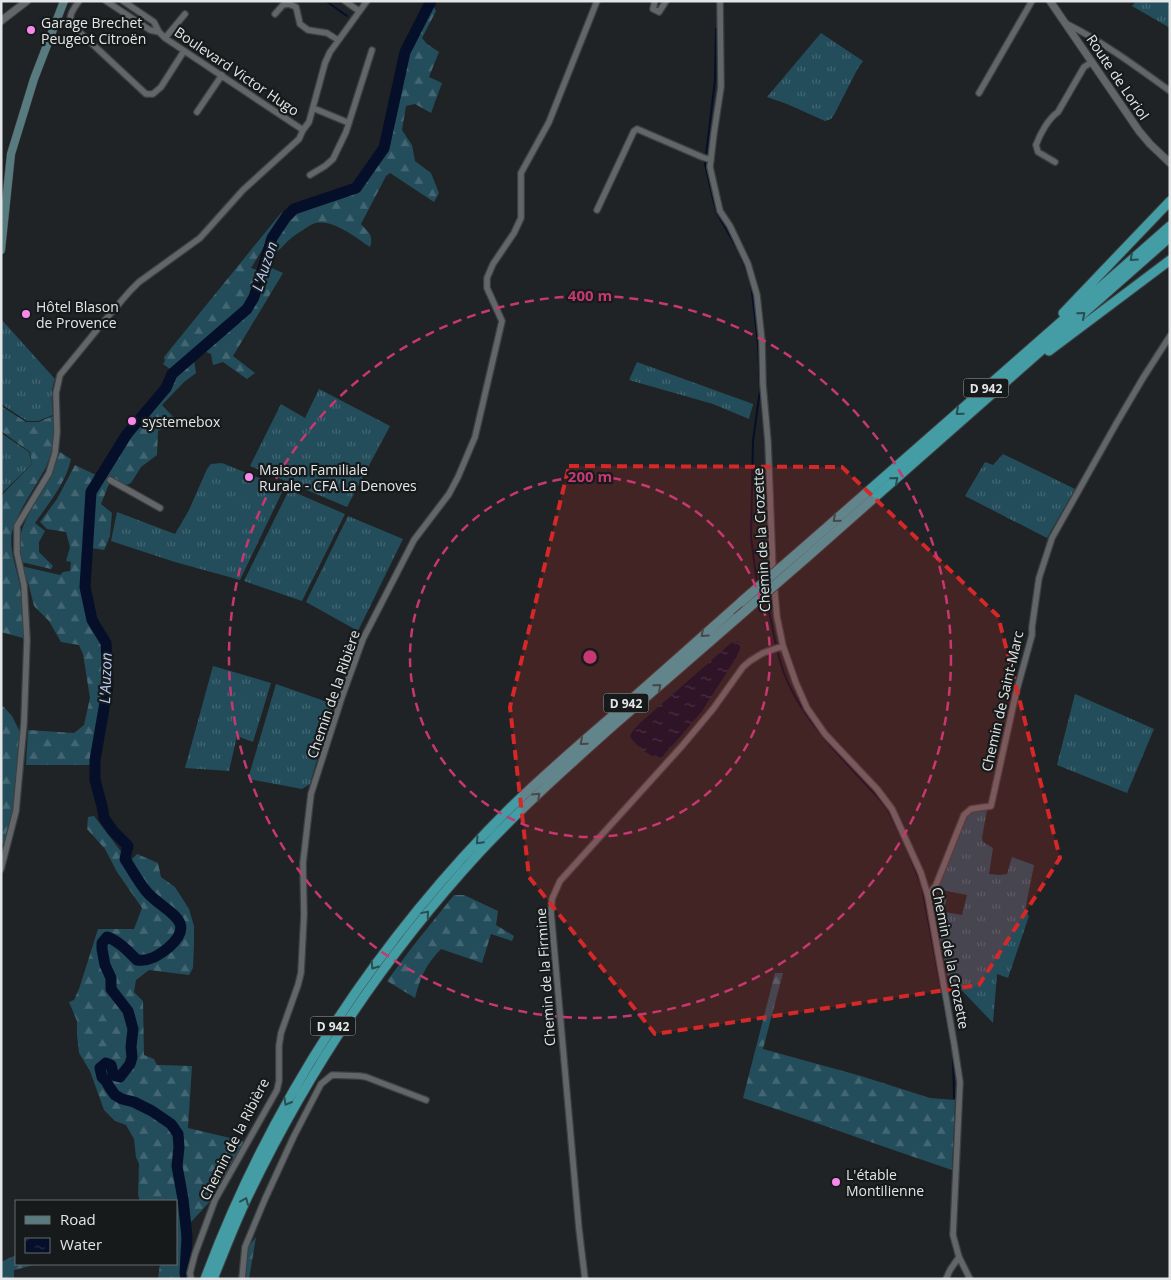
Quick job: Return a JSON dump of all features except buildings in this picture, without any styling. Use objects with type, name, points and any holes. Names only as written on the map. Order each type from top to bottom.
[{"type":"highway","name":"D 942","points":[[1003,378],[1170,201]]},
{"type":"highway","name":"D 942","points":[[213,1279],[249,1193],[291,1112],[324,1056],[386,965],[424,916],[480,852],[519,812],[576,759],[806,558],[1170,226]]},
{"type":"highway","name":"D 942","points":[[205,1279],[241,1190],[282,1110],[314,1056],[379,959],[446,877],[512,806],[741,602],[1170,237]]},
{"type":"highway","name":"D 942","points":[[1003,378],[1070,336],[1170,260]]},
{"type":"main road","points":[[1,250],[6,194],[14,141],[34,80],[64,1]]},
{"type":"street","points":[[1,21],[27,1]]},
{"type":"street","points":[[79,1],[71,13],[72,26],[146,94],[153,94],[157,91],[184,51]]},
{"type":"street","name":"Boulevard Victor Hugo","points":[[106,1],[150,30],[159,32]]},
{"type":"street","name":"Boulevard Victor Hugo","points":[[123,1],[154,22],[159,32],[165,38],[303,130]]},
{"type":"street","points":[[132,7],[137,1]]},
{"type":"street","points":[[344,1],[359,11]]},
{"type":"street","points":[[1,869],[16,811],[24,723],[26,640],[24,585],[17,553],[17,526],[49,472],[55,453],[57,432],[56,393],[60,375],[139,282],[200,238],[243,190],[299,139],[309,122],[325,63],[330,52],[367,1]]},
{"type":"street","name":"Chemin de la Ribière","points":[[190,1279],[195,1254],[216,1200],[277,1090],[281,1033],[301,972],[304,863],[311,794],[363,639],[414,540],[449,494],[475,437],[502,321],[487,288],[487,278],[493,264],[514,233],[521,218],[521,174],[549,122],[597,1]]},
{"type":"street","points":[[655,1],[653,10],[659,12],[666,1]]},
{"type":"street","name":"Chemin de la Crozette","points":[[720,1],[721,87],[710,167],[720,210],[730,226],[748,264],[757,295],[762,342],[772,561],[777,617],[783,646],[807,708],[825,734],[877,789],[892,809],[921,874],[928,896],[960,1082],[953,1235],[959,1258],[970,1279]]},
{"type":"street","points":[[979,93],[1032,1]]},
{"type":"street","name":"Route de Loriol","points":[[1050,1],[1139,131],[1170,162]]},
{"type":"street","points":[[275,14],[283,5],[289,4],[296,8],[300,24],[308,30],[327,33],[338,40]]},
{"type":"street","points":[[165,38],[185,14]]},
{"type":"street","points":[[1066,24],[1080,30],[1127,60],[1170,91]]},
{"type":"street","points":[[310,176],[333,159],[346,132],[372,50]]},
{"type":"street","points":[[1055,162],[1038,152],[1036,145],[1084,67],[1092,62]]},
{"type":"street","points":[[197,112],[222,76]]},
{"type":"street","points":[[313,108],[349,122]]},
{"type":"street","points":[[596,210],[634,131],[637,129],[711,160]]},
{"type":"street","name":"Chemin de Saint-Marc","points":[[928,896],[936,885],[964,815],[971,809],[991,806],[1016,693],[1032,635],[1039,578],[1052,538],[1139,386],[1170,336]]},
{"type":"street","points":[[110,480],[160,508]]},
{"type":"street","name":"Chemin de la Firmine","points":[[585,1279],[556,977],[551,912],[552,899],[560,881],[682,746],[713,708],[742,667],[763,653],[783,646]]},
{"type":"street","points":[[242,1279],[245,1247],[265,1199],[294,1136],[326,1078],[332,1075],[366,1077],[426,1100]]},
{"type":"street","points":[[946,1279],[959,1258]]},
{"type":"highlighted area","points":[[569,466],[842,467],[998,616],[1060,858],[979,985],[655,1034],[529,877],[510,707]]},
{"type":"green space","points":[[1136,1],[1170,1],[1170,28],[1132,6]]},
{"type":"green space","points":[[431,2],[436,11],[422,38],[439,52],[429,77],[442,83],[431,113],[415,104],[406,106],[402,130],[412,145],[415,161],[431,173],[439,193],[434,202],[390,173],[386,176],[361,224],[371,237],[370,247],[351,234],[328,223],[313,224],[295,235],[268,263],[267,266],[283,273],[233,356],[255,373],[247,379],[223,362],[213,365],[211,354],[206,352],[194,360],[196,373],[184,382],[162,405],[176,420],[158,431],[157,455],[141,467],[131,483],[121,487],[109,484],[101,504],[112,513],[110,536],[104,550],[85,547],[82,587],[89,621],[103,643],[105,685],[94,764],[26,765],[28,730],[74,733],[84,725],[90,698],[83,654],[79,645],[61,642],[49,621],[34,606],[21,566],[60,575],[63,572],[70,571],[71,562],[66,561],[70,547],[66,532],[47,529],[40,522],[57,499],[75,465],[98,476],[123,437],[164,389],[166,379],[172,373],[163,364],[165,361],[164,357],[281,213],[289,210],[251,268],[263,272],[278,231],[294,210],[359,188],[386,149],[406,53]]},
{"type":"green space","points":[[821,33],[863,61],[834,115],[831,119],[825,121],[767,97]]},
{"type":"green space","points":[[1,319],[55,379],[52,392],[53,415],[38,421],[27,421],[1,404]]},
{"type":"green space","points":[[637,362],[753,404],[749,419],[713,404],[629,380]]},
{"type":"green space","points":[[319,389],[390,426],[347,507],[250,466],[281,404],[305,418]]},
{"type":"green space","points":[[1,406],[26,422],[38,422],[53,416],[54,434],[52,449],[41,477],[18,517],[11,537],[23,605],[23,638],[1,632],[1,496],[32,464],[30,452],[1,431]]},
{"type":"green space","points":[[1,433],[29,452],[32,464],[1,494]]},
{"type":"green space","points":[[60,452],[71,459],[69,468],[56,492],[35,523],[45,531],[39,542],[39,552],[53,566],[51,569],[21,562],[19,550],[22,528],[49,478]]},
{"type":"green space","points":[[1003,454],[1075,489],[1047,538],[965,496],[985,462],[993,465]]},
{"type":"green space","points":[[222,463],[284,488],[240,580],[175,562],[111,541],[117,512],[175,534],[189,510],[207,469],[211,464]]},
{"type":"green space","points":[[289,490],[345,514],[302,601],[244,581]]},
{"type":"green space","points":[[348,516],[403,539],[358,631],[306,602]]},
{"type":"green space","points":[[213,666],[271,683],[253,742],[237,736],[229,771],[185,768]]},
{"type":"green space","points":[[276,684],[333,704],[310,784],[302,789],[248,779]]},
{"type":"green space","points":[[1075,694],[1154,729],[1127,793],[1057,765]]},
{"type":"green space","points":[[1,704],[12,716],[19,730],[20,752],[14,807],[5,844],[1,844]]},
{"type":"green space","points":[[971,810],[987,810],[982,838],[983,842],[993,848],[989,874],[1007,874],[1012,857],[1034,865],[1025,910],[1029,916],[1008,978],[997,974],[993,1023],[947,975],[934,907],[934,895],[947,898],[944,908],[945,912],[962,915],[967,895],[937,889],[963,824]]},
{"type":"green space","points":[[94,816],[129,862],[137,854],[158,863],[161,877],[175,887],[189,909],[194,926],[193,968],[189,975],[149,970],[136,980],[134,992],[143,1001],[144,1055],[154,1059],[157,1065],[192,1066],[188,1128],[243,1141],[243,1145],[215,1196],[181,1233],[187,1279],[158,1279],[160,1265],[178,1265],[178,1200],[140,1200],[138,1195],[139,1164],[136,1157],[134,1139],[126,1125],[115,1121],[104,1110],[90,1071],[79,1053],[77,1021],[69,1002],[74,1000],[79,989],[98,929],[134,929],[142,908],[117,872],[105,849],[87,829],[88,817]]},
{"type":"green space","points":[[454,895],[464,895],[498,911],[496,925],[514,936],[512,941],[491,934],[482,963],[441,949],[424,972],[415,998],[387,981]]},
{"type":"green space","points":[[775,973],[783,973],[763,1049],[861,1076],[930,1098],[955,1100],[952,1170],[743,1098]]},
{"type":"green space","points":[[256,1237],[249,1279],[244,1279],[248,1247]]},
{"type":"green space","points":[[15,1255],[15,1265],[34,1265],[14,1270],[14,1279],[1,1279],[1,1262]]},
{"type":"water","points":[[738,641],[740,649],[736,658],[702,711],[661,758],[648,754],[639,747],[630,736],[640,723],[731,643]]},
{"type":"waterway","points":[[326,1],[347,16]]},
{"type":"waterway","name":"L'Auzon","points":[[186,1279],[187,1237],[177,1166],[178,1134],[171,1124],[152,1111],[115,1095],[102,1077],[100,1068],[106,1063],[111,1065],[113,1073],[120,1077],[130,1064],[132,1057],[133,1029],[128,1011],[111,989],[111,978],[105,965],[102,943],[107,937],[127,950],[137,960],[146,960],[168,948],[181,930],[180,923],[175,916],[146,891],[125,859],[128,846],[113,831],[104,818],[95,780],[95,760],[108,685],[106,643],[92,620],[85,587],[91,492],[127,434],[166,388],[172,374],[247,309],[254,297],[272,238],[286,217],[294,209],[356,188],[384,148],[405,52],[431,1]]},
{"type":"waterway","points":[[716,29],[715,80],[705,164],[717,213],[738,250],[750,279]]},
{"type":"waterway","points":[[751,284],[758,343],[760,390],[753,441],[751,537],[758,583]]},
{"type":"waterway","points":[[765,598],[780,660],[792,691],[822,735],[888,810],[904,842],[922,887],[953,1053],[954,1098]]},
{"type":"place","name":"Garage Brechet Peugeot Citroën","points":[[31,30]]},
{"type":"place","name":"Hôtel Blason de Provence","points":[[26,314]]},
{"type":"place","name":"systemebox","points":[[132,421]]},
{"type":"place","name":"Maison Familiale Rurale - CFA La Denoves","points":[[249,477]]},
{"type":"place","name":"L'étable Montilienne","points":[[836,1182]]}]
